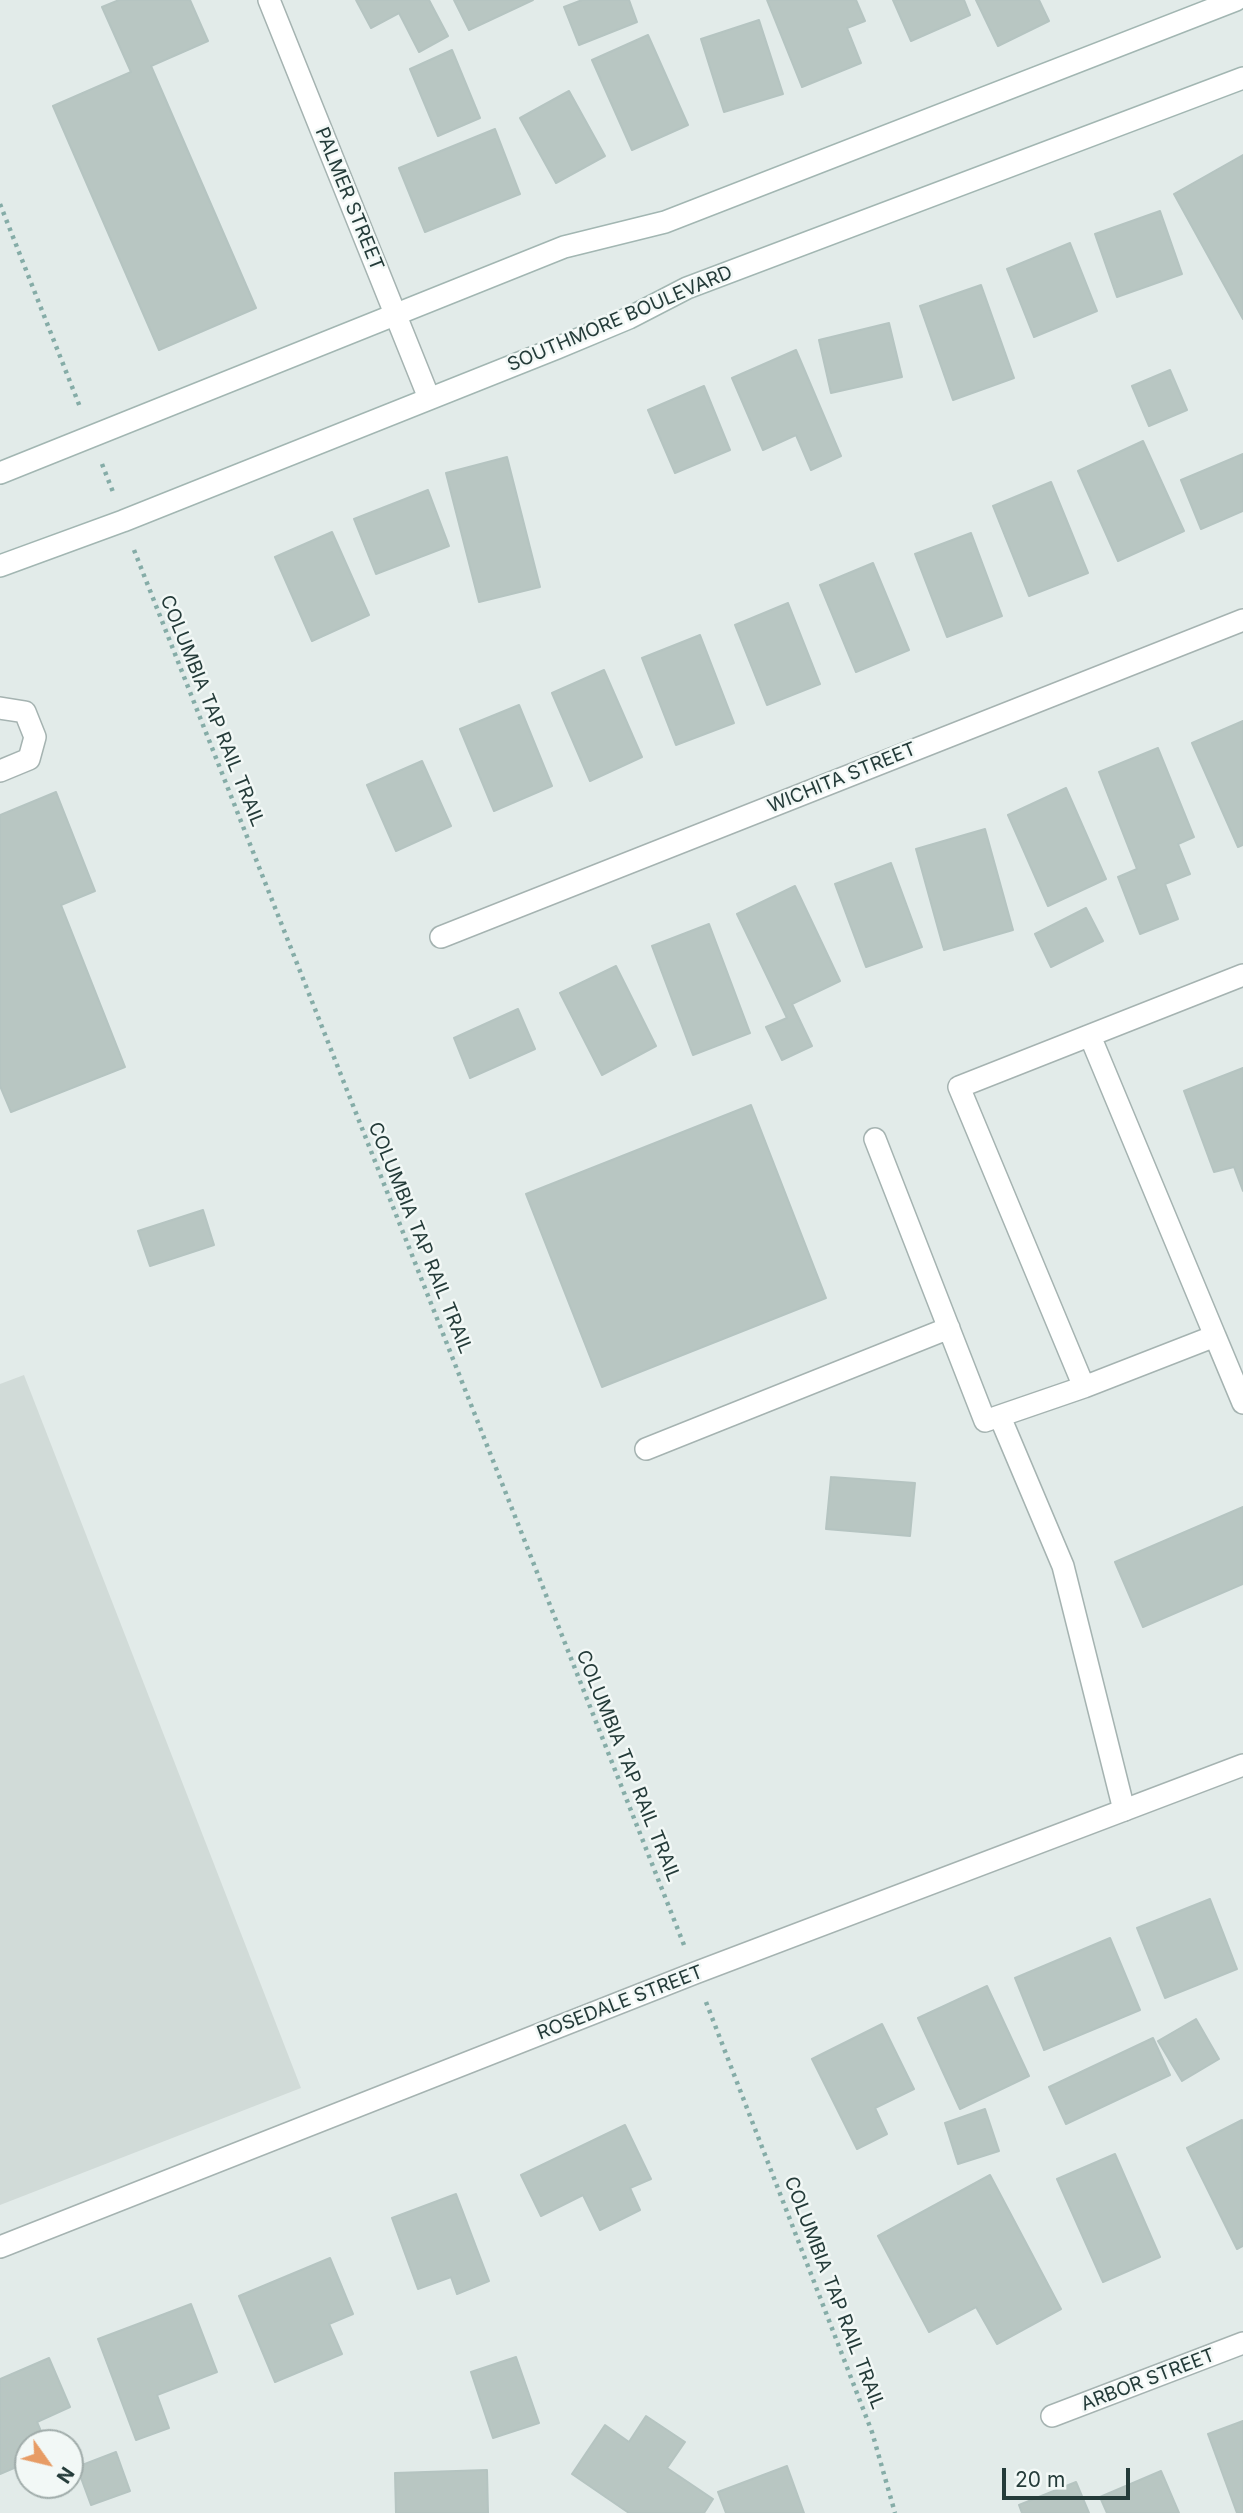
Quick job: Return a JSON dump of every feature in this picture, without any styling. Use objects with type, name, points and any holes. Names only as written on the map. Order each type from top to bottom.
[{"type":"street","name":"PALMER STREET","points":[[270,0],[429,398]]},
{"type":"street","points":[[0,472],[564,247],[665,222],[1236,0]]},
{"type":"street","name":"SOUTHMORE BOULEVARD","points":[[0,566],[123,520],[629,318],[687,288],[1243,78]]},
{"type":"street","name":"WICHITA STREET","points":[[440,937],[1243,620]]},
{"type":"street","points":[[0,708],[25,712],[35,737],[29,759],[0,771]]},
{"type":"street","points":[[1084,1387],[959,1087],[1243,975]]},
{"type":"street","points":[[1090,1035],[1243,1404]]},
{"type":"street","points":[[876,1139],[985,1421],[1084,1387],[1215,1336]]},
{"type":"street","points":[[646,1449],[949,1328]]},
{"type":"street","points":[[1000,1417],[1063,1566],[1124,1810]]},
{"type":"street","name":"ROSEDALE STREET","points":[[0,2247],[708,1968],[1243,1765]]},
{"type":"street","name":"ARBOR STREET","points":[[1052,2416],[1243,2343]]},
{"type":"path","points":[[0,204],[83,416]]},
{"type":"path","points":[[103,467],[117,500]]},
{"type":"path","name":"COLUMBIA TAP RAIL TRAIL","points":[[131,542],[684,1944]]},
{"type":"path","name":"COLUMBIA TAP RAIL TRAIL","points":[[708,2008],[872,2432],[895,2513]]},
{"type":"shaded area","points":[[24,1375],[301,2088],[0,2205],[0,1384]]},
{"type":"building","points":[[119,0],[190,0],[208,41],[151,66],[256,308],[159,350],[53,106],[131,72],[102,7]]},
{"type":"building","points":[[356,0],[429,0],[448,36],[419,52],[399,13],[371,28]]},
{"type":"building","points":[[454,0],[533,0],[469,30]]},
{"type":"building","points":[[582,0],[629,0],[637,22],[579,45],[564,7]]},
{"type":"building","points":[[767,0],[856,0],[865,21],[847,28],[861,63],[802,87]]},
{"type":"building","points":[[893,0],[964,0],[970,15],[911,41]]},
{"type":"building","points":[[976,0],[1039,0],[1049,21],[998,46]]},
{"type":"building","points":[[759,20],[783,94],[724,112],[701,39]]},
{"type":"building","points":[[648,35],[688,125],[632,150],[592,60]]},
{"type":"building","points":[[452,50],[480,118],[438,136],[410,69]]},
{"type":"building","points":[[569,91],[605,156],[556,183],[520,118]]},
{"type":"building","points":[[495,129],[520,194],[425,232],[399,168]]},
{"type":"building","points":[[1243,155],[1243,319],[1174,194]]},
{"type":"building","points":[[1160,211],[1182,274],[1117,297],[1095,234]]},
{"type":"building","points":[[1070,243],[1097,311],[1034,337],[1007,269]]},
{"type":"building","points":[[981,285],[1014,378],[953,400],[920,306]]},
{"type":"building","points":[[889,323],[902,377],[831,393],[819,340]]},
{"type":"building","points":[[796,350],[841,456],[811,470],[796,435],[763,450],[732,378]]},
{"type":"building","points":[[1170,370],[1187,410],[1149,426],[1132,386]]},
{"type":"building","points":[[704,386],[730,450],[675,473],[648,410]]},
{"type":"building","points":[[1143,441],[1184,531],[1118,561],[1078,471]]},
{"type":"building","points":[[1243,454],[1243,511],[1201,529],[1181,480]]},
{"type":"building","points":[[507,457],[540,587],[479,602],[446,473]]},
{"type":"building","points":[[1051,482],[1088,573],[1029,596],[993,506]]},
{"type":"building","points":[[428,490],[449,546],[376,574],[354,519]]},
{"type":"building","points":[[332,532],[369,615],[312,641],[275,557]]},
{"type":"building","points":[[971,533],[1002,616],[947,637],[915,554]]},
{"type":"building","points":[[873,563],[909,650],[856,672],[820,585]]},
{"type":"building","points":[[788,603],[820,684],[767,705],[735,625]]},
{"type":"building","points":[[700,635],[734,723],[676,745],[642,658]]},
{"type":"building","points":[[604,670],[642,757],[590,781],[552,693]]},
{"type":"building","points":[[519,705],[552,786],[494,811],[460,729]]},
{"type":"building","points":[[1243,721],[1243,845],[1238,847],[1192,743]]},
{"type":"building","points":[[1158,748],[1194,837],[1178,844],[1190,874],[1165,884],[1178,919],[1140,934],[1118,877],[1137,869],[1099,772]]},
{"type":"building","points":[[422,761],[451,826],[396,851],[367,785]]},
{"type":"building","points":[[1066,788],[1106,879],[1048,906],[1008,815]]},
{"type":"building","points":[[56,792],[95,891],[61,905],[125,1067],[11,1112],[0,1086],[0,815]]},
{"type":"building","points":[[985,829],[1013,930],[944,950],[916,849]]},
{"type":"building","points":[[891,863],[922,947],[866,967],[835,884]]},
{"type":"building","points":[[795,886],[840,981],[792,1004],[812,1046],[782,1060],[766,1027],[787,1018],[737,914]]},
{"type":"building","points":[[1086,908],[1103,941],[1051,967],[1035,934]]},
{"type":"building","points":[[709,924],[750,1033],[693,1055],[652,946]]},
{"type":"building","points":[[616,966],[656,1046],[602,1075],[560,993]]},
{"type":"building","points":[[518,1009],[535,1049],[470,1078],[454,1038]]},
{"type":"building","points":[[1243,1068],[1243,1191],[1234,1167],[1214,1172],[1184,1091]]},
{"type":"building","points":[[751,1105],[826,1298],[602,1387],[526,1194]]},
{"type":"building","points":[[203,1210],[214,1245],[150,1266],[138,1231]]},
{"type":"building","points":[[831,1477],[915,1483],[910,1536],[826,1529]]},
{"type":"building","points":[[1243,1507],[1243,1584],[1143,1627],[1115,1562]]},
{"type":"building","points":[[1210,1899],[1237,1969],[1165,1998],[1137,1928]]},
{"type":"building","points":[[1110,1938],[1140,2010],[1044,2050],[1015,1978]]},
{"type":"building","points":[[987,1986],[1029,2076],[960,2109],[918,2018]]},
{"type":"building","points":[[1196,2019],[1219,2059],[1182,2081],[1158,2041]]},
{"type":"building","points":[[882,2024],[914,2089],[875,2108],[887,2134],[857,2149],[812,2059]]},
{"type":"building","points":[[1153,2038],[1170,2075],[1066,2124],[1049,2087]]},
{"type":"building","points":[[985,2109],[999,2151],[958,2164],[945,2123]]},
{"type":"building","points":[[1242,2120],[1243,2246],[1237,2249],[1187,2148]]},
{"type":"building","points":[[625,2125],[651,2179],[630,2188],[640,2210],[600,2230],[583,2195],[541,2216],[521,2175]]},
{"type":"building","points":[[1115,2154],[1160,2257],[1103,2282],[1057,2179]]},
{"type":"building","points":[[990,2175],[1061,2309],[997,2344],[976,2307],[929,2332],[878,2236]]},
{"type":"building","points":[[456,2194],[489,2281],[457,2294],[451,2277],[418,2289],[392,2218]]},
{"type":"building","points":[[330,2258],[353,2314],[329,2324],[342,2354],[275,2382],[239,2296]]},
{"type":"building","points":[[191,2304],[217,2372],[157,2395],[169,2428],[136,2440],[98,2339]]},
{"type":"building","points":[[516,2357],[539,2423],[493,2438],[471,2372]]},
{"type":"building","points":[[49,2358],[70,2407],[37,2422],[40,2429],[14,2429],[14,2468],[0,2474],[0,2379]]},
{"type":"building","points":[[646,2416],[685,2442],[667,2468],[713,2499],[704,2513],[629,2513],[572,2474],[605,2425],[629,2442]]},
{"type":"building","points":[[1243,2421],[1243,2513],[1237,2513],[1208,2434]]},
{"type":"building","points":[[116,2452],[130,2491],[91,2505],[84,2486],[84,2464]]},
{"type":"building","points":[[787,2466],[804,2513],[726,2513],[718,2492]]},
{"type":"building","points":[[487,2470],[488,2513],[396,2513],[395,2473]]},
{"type":"building","points":[[1161,2471],[1179,2513],[1107,2513],[1100,2497]]},
{"type":"building","points":[[1076,2482],[1089,2513],[1022,2513],[1019,2505]]}]
